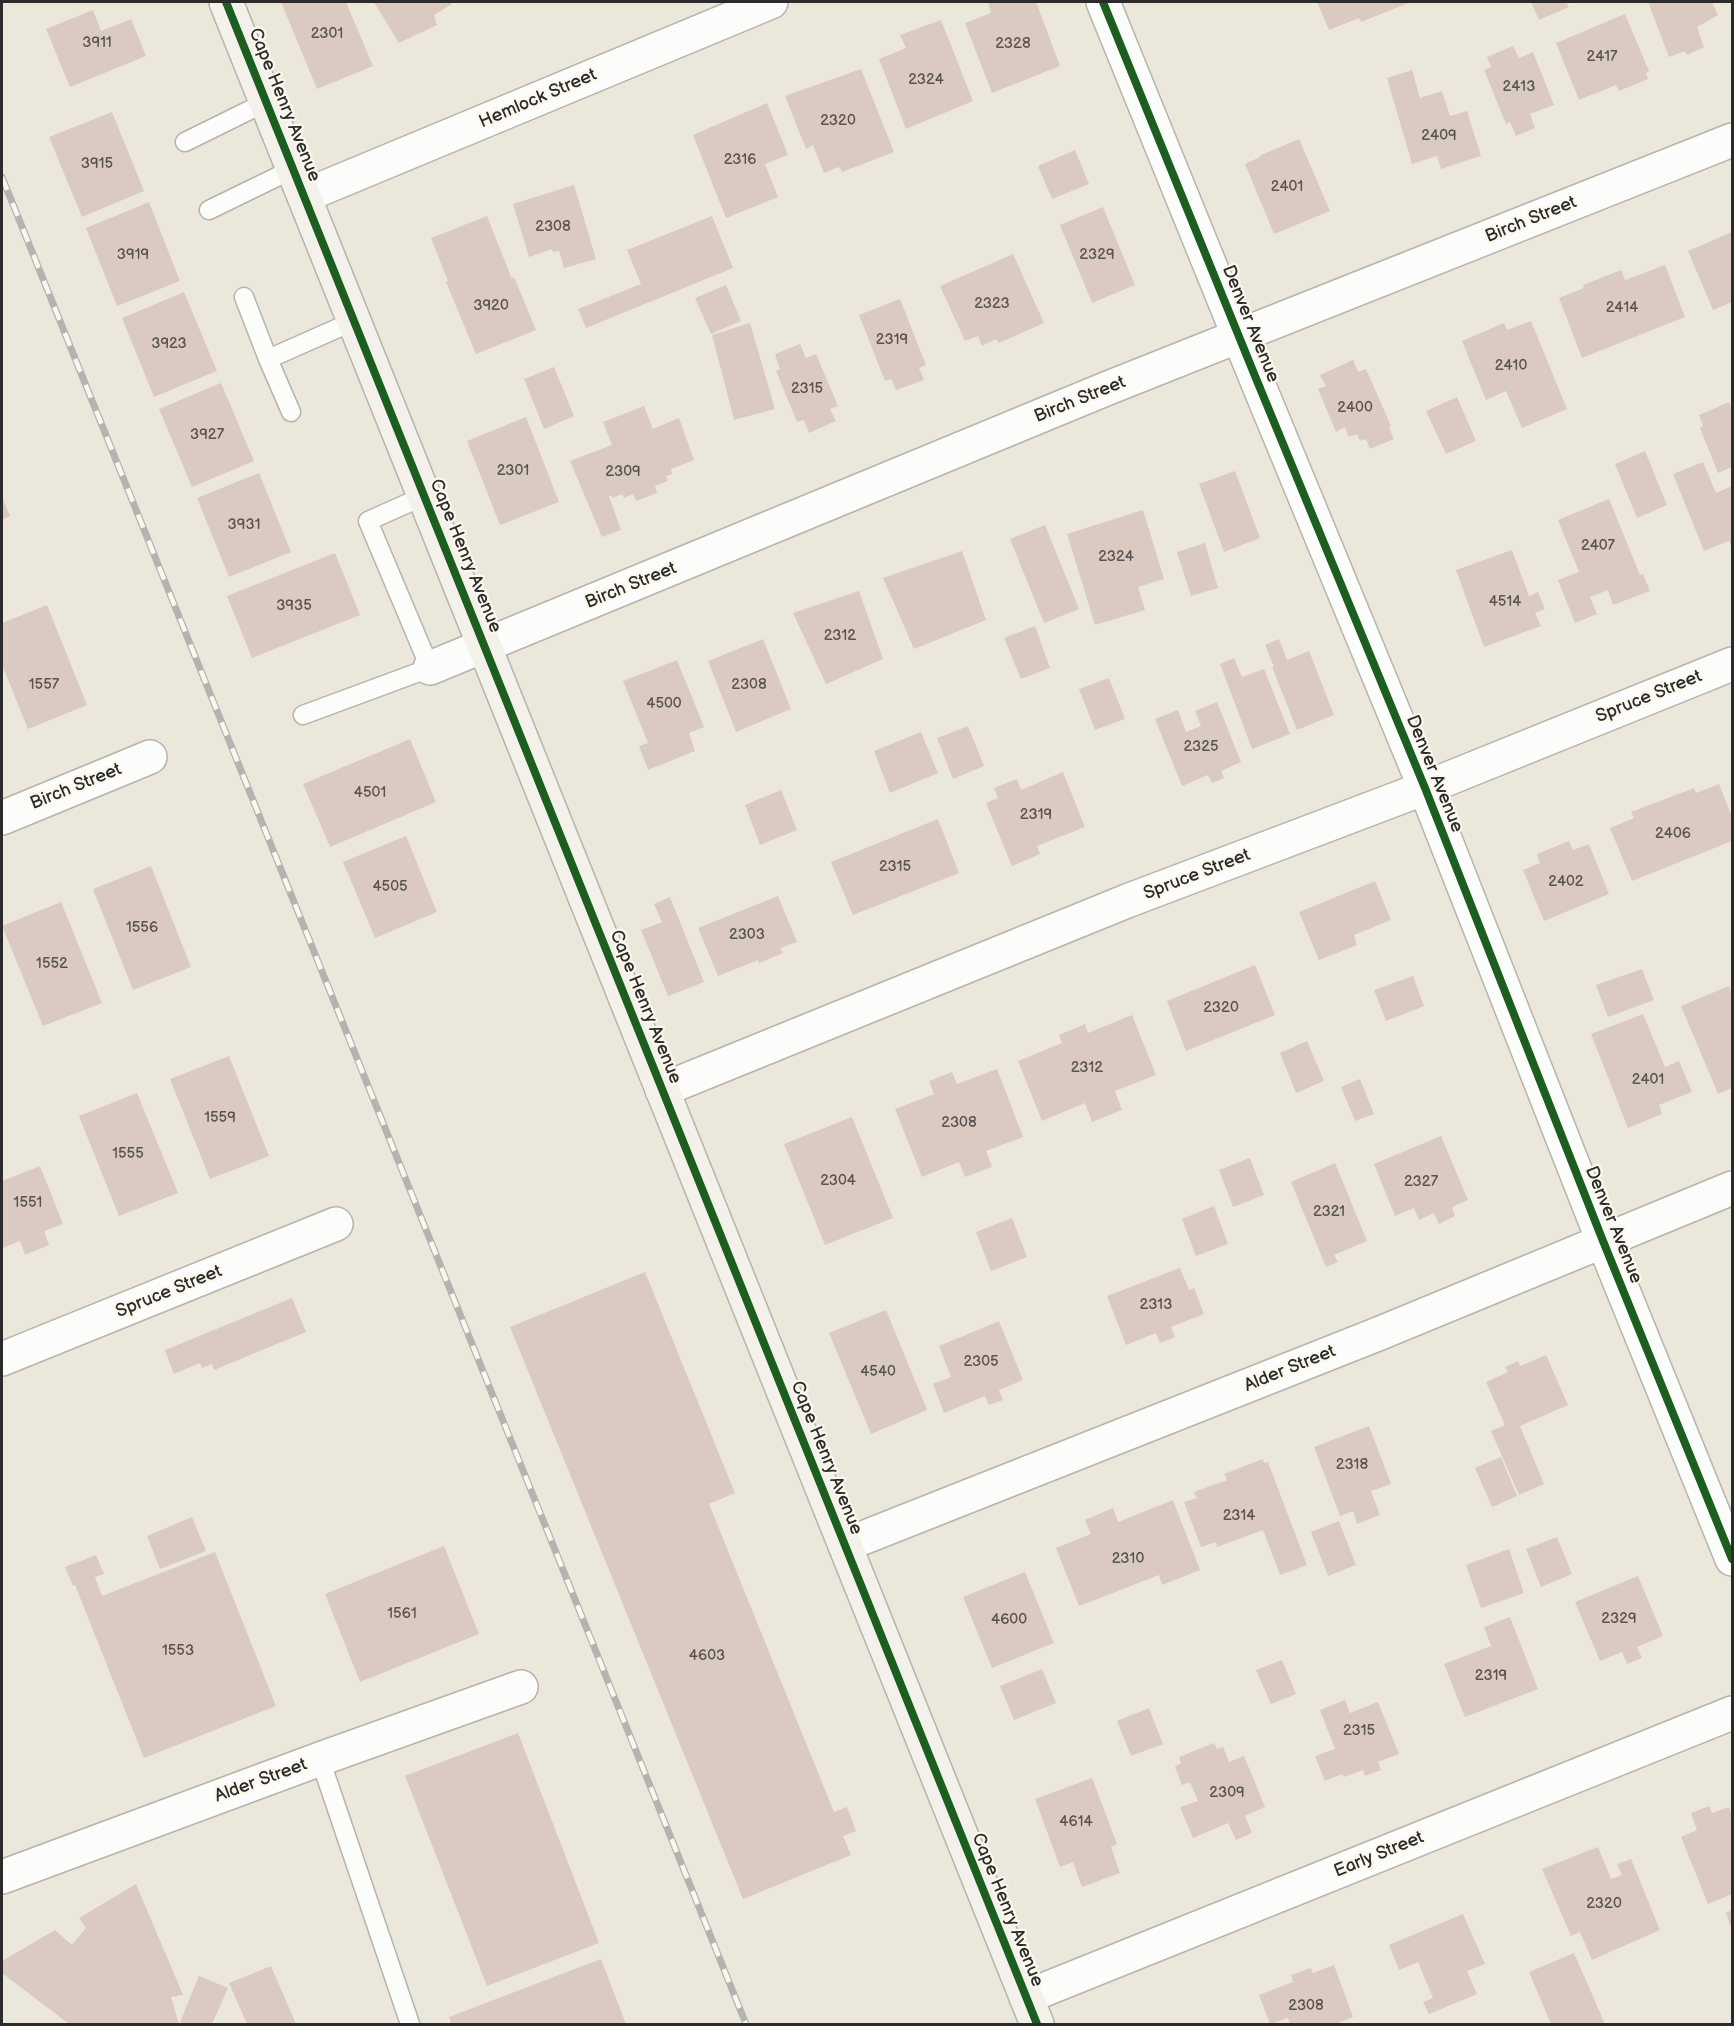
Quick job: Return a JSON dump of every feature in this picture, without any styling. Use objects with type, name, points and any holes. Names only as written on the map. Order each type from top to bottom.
[{"type":"street","name":"Cape Henry Avenue","points":[[226,2],[1031,2011]]},
{"type":"street","name":"Hemlock Street","points":[[298,182],[771,2]]},
{"type":"street","name":"Denver Avenue","points":[[1103,2],[1425,788],[1603,1241],[1732,1559]]},
{"type":"street","name":"Birch Street","points":[[430,669],[1108,388],[1732,140]]},
{"type":"street","name":"Spruce Street","points":[[662,1090],[1127,901],[1425,788],[1732,664]]},
{"type":"street","name":"Birch Street","points":[[2,818],[150,757]]},
{"type":"street","name":"Alder Street","points":[[845,1545],[1367,1339],[1732,1188]]},
{"type":"street","name":"Spruce Street","points":[[2,1359],[336,1224]]},
{"type":"street","name":"Alder Street","points":[[2,1877],[521,1687]]},
{"type":"street","name":"Early Street","points":[[1031,2011],[1732,1713]]},
{"type":"lane","points":[[185,142],[266,102]]},
{"type":"lane","points":[[209,210],[298,182]]},
{"type":"lane","points":[[244,297],[291,412]]},
{"type":"lane","points":[[268,359],[354,321]]},
{"type":"lane","points":[[303,715],[430,669],[368,521],[424,496]]},
{"type":"lane","points":[[320,1759],[410,2025]]},
{"type":"building","points":[[281,2],[346,2],[373,66],[317,89]]},
{"type":"building","points":[[374,2],[451,2],[452,4],[434,15],[437,25],[399,43]]},
{"type":"building","points":[[988,2],[1036,2],[1060,66],[992,93],[965,23],[991,13]]},
{"type":"building","points":[[1317,2],[1411,2],[1361,22],[1359,18],[1329,30]]},
{"type":"building","points":[[1531,2],[1566,2],[1569,7],[1539,20]]},
{"type":"building","points":[[1648,2],[1712,2],[1718,15],[1697,27],[1704,47],[1687,55],[1685,51],[1669,57]]},
{"type":"building","points":[[93,10],[101,31],[131,19],[146,56],[70,87],[46,29]]},
{"type":"building","points":[[1625,14],[1649,71],[1646,73],[1648,79],[1619,91],[1616,85],[1579,100],[1556,43]]},
{"type":"building","points":[[941,20],[973,101],[906,129],[879,59],[906,48],[900,35]]},
{"type":"building","points":[[1513,46],[1519,58],[1533,52],[1554,105],[1530,114],[1535,128],[1516,136],[1510,122],[1506,124],[1484,70],[1491,67],[1487,57]]},
{"type":"building","points":[[861,69],[894,152],[842,172],[839,167],[824,173],[813,145],[806,149],[785,96]]},
{"type":"building","points":[[1412,70],[1420,98],[1442,91],[1450,116],[1467,111],[1481,156],[1441,169],[1437,156],[1412,164],[1387,78]]},
{"type":"building","points":[[767,103],[788,155],[765,164],[778,197],[726,218],[693,135]]},
{"type":"building","points":[[112,112],[144,191],[82,217],[49,137]]},
{"type":"building","points":[[1299,139],[1330,211],[1274,234],[1245,164]]},
{"type":"building","points":[[1075,150],[1089,184],[1052,199],[1038,166]]},
{"type":"building","points":[[574,185],[596,259],[564,268],[559,251],[553,252],[552,249],[529,257],[513,204]]},
{"type":"building","points":[[149,202],[180,281],[117,306],[86,228]]},
{"type":"building","points":[[1103,207],[1135,285],[1092,303],[1060,225]]},
{"type":"building","points":[[487,216],[512,279],[514,277],[536,330],[476,354],[446,282],[448,281],[431,238]]},
{"type":"building","points":[[712,216],[733,268],[586,328],[578,309],[641,284],[627,250]]},
{"type":"building","points":[[1732,232],[1732,302],[1713,310],[1688,251]]},
{"type":"building","points":[[1013,254],[1044,323],[999,343],[996,339],[982,346],[978,336],[965,341],[940,286]]},
{"type":"building","points":[[1665,265],[1685,317],[1582,358],[1559,298],[1584,288],[1583,285],[1621,270],[1625,280]]},
{"type":"building","points":[[726,285],[741,321],[711,334],[695,298]]},
{"type":"building","points":[[184,292],[217,371],[154,397],[122,318]]},
{"type":"building","points":[[900,299],[926,365],[919,368],[924,380],[896,390],[891,379],[885,381],[859,315]]},
{"type":"building","points":[[1531,321],[1567,409],[1522,428],[1506,391],[1486,400],[1462,341],[1504,323],[1507,330]]},
{"type":"building","points":[[750,323],[775,409],[734,420],[712,335]]},
{"type":"building","points":[[800,344],[806,358],[816,354],[838,406],[830,409],[836,421],[809,433],[804,420],[797,422],[776,371],[780,369],[775,354]]},
{"type":"building","points":[[1353,360],[1358,372],[1366,369],[1391,426],[1389,428],[1394,439],[1370,449],[1366,439],[1360,441],[1357,434],[1349,437],[1345,427],[1336,432],[1318,389],[1326,386],[1320,375]]},
{"type":"building","points":[[554,367],[574,416],[544,429],[524,379]]},
{"type":"building","points":[[221,383],[254,461],[192,487],[159,409]]},
{"type":"building","points":[[1457,397],[1476,441],[1446,454],[1426,411]]},
{"type":"building","points":[[1729,402],[1732,409],[1732,467],[1718,473],[1700,428],[1703,426],[1699,415]]},
{"type":"building","points":[[644,406],[653,429],[679,418],[694,460],[671,469],[672,474],[666,476],[668,481],[655,486],[657,493],[636,501],[633,494],[624,498],[622,494],[612,498],[611,495],[609,496],[621,530],[602,537],[570,461],[612,445],[603,422]]},
{"type":"building","points":[[526,417],[559,502],[500,525],[467,441]]},
{"type":"building","points":[[1645,451],[1667,505],[1637,518],[1615,464]]},
{"type":"building","points":[[1703,462],[1716,493],[1732,486],[1732,549],[1729,541],[1704,551],[1673,474]]},
{"type":"building","points":[[1235,471],[1260,538],[1224,552],[1199,484]]},
{"type":"building","points":[[259,473],[291,552],[229,577],[197,498]]},
{"type":"building","points":[[2,497],[10,516],[2,520]]},
{"type":"building","points":[[1609,499],[1640,575],[1643,574],[1650,591],[1613,605],[1608,590],[1590,597],[1597,614],[1575,623],[1558,580],[1579,572],[1558,520]]},
{"type":"building","points":[[1143,510],[1164,579],[1138,587],[1145,610],[1095,625],[1067,534]]},
{"type":"building","points":[[1045,525],[1079,609],[1044,623],[1010,539]]},
{"type":"building","points":[[1205,543],[1218,588],[1191,596],[1177,552]]},
{"type":"building","points":[[1512,550],[1529,596],[1538,592],[1545,609],[1535,613],[1541,626],[1484,647],[1456,570]]},
{"type":"building","points":[[962,551],[986,620],[914,649],[883,578]]},
{"type":"building","points":[[335,553],[360,615],[252,658],[227,596]]},
{"type":"building","points":[[859,591],[883,659],[826,684],[793,613]]},
{"type":"building","points":[[47,605],[87,705],[28,729],[2,665],[2,623]]},
{"type":"building","points":[[1035,626],[1050,668],[1021,679],[1004,638]]},
{"type":"building","points":[[763,639],[791,709],[736,732],[708,661]]},
{"type":"building","points":[[1279,639],[1287,660],[1309,651],[1334,715],[1297,730],[1265,645]]},
{"type":"building","points":[[1234,658],[1242,677],[1264,669],[1290,734],[1252,749],[1220,664]]},
{"type":"building","points":[[677,660],[704,727],[689,733],[695,751],[648,770],[639,746],[648,743],[623,681]]},
{"type":"building","points":[[1109,678],[1125,719],[1095,730],[1079,689]]},
{"type":"building","points":[[1217,702],[1241,762],[1221,771],[1224,778],[1212,783],[1208,775],[1182,786],[1155,719],[1178,710],[1186,732],[1201,726],[1195,711]]},
{"type":"building","points":[[968,726],[984,766],[953,779],[937,738]]},
{"type":"building","points":[[921,732],[938,773],[890,793],[874,751]]},
{"type":"building","points":[[410,739],[436,802],[330,847],[303,784]]},
{"type":"building","points":[[1063,772],[1085,827],[1037,846],[1040,854],[1012,866],[986,803],[998,798],[994,788],[1017,779],[1021,790]]},
{"type":"building","points":[[1719,784],[1732,817],[1732,841],[1632,881],[1610,828],[1634,818],[1631,812],[1694,788],[1696,793]]},
{"type":"building","points":[[781,790],[797,830],[760,845],[745,805]]},
{"type":"building","points":[[938,819],[959,873],[853,915],[831,862]]},
{"type":"building","points":[[406,836],[437,912],[375,938],[343,862]]},
{"type":"building","points":[[1569,841],[1573,850],[1589,844],[1609,894],[1544,921],[1523,870],[1540,863],[1537,854]]},
{"type":"building","points":[[151,866],[191,967],[133,990],[93,889]]},
{"type":"building","points":[[1375,881],[1391,920],[1354,935],[1357,945],[1319,960],[1299,912]]},
{"type":"building","points":[[778,896],[797,942],[780,948],[783,953],[718,976],[698,928]]},
{"type":"building","points":[[670,897],[704,982],[668,996],[641,930],[662,922],[654,904]]},
{"type":"building","points":[[61,902],[102,1003],[43,1026],[2,926]]},
{"type":"building","points":[[1255,965],[1275,1015],[1186,1051],[1167,1001]]},
{"type":"building","points":[[1642,969],[1654,1000],[1608,1017],[1596,985]]},
{"type":"building","points":[[1413,976],[1424,1006],[1386,1021],[1374,990]]},
{"type":"building","points":[[1729,986],[1732,995],[1732,1088],[1718,1094],[1681,1006]]},
{"type":"building","points":[[1643,1014],[1665,1067],[1679,1061],[1692,1092],[1659,1105],[1662,1114],[1628,1128],[1591,1034]]},
{"type":"building","points":[[1132,1015],[1156,1075],[1115,1091],[1122,1110],[1092,1122],[1085,1103],[1042,1121],[1018,1061],[1062,1043],[1059,1035],[1085,1024],[1088,1033]]},
{"type":"building","points":[[1307,1041],[1324,1081],[1296,1093],[1280,1053]]},
{"type":"building","points":[[229,1056],[269,1156],[210,1179],[170,1079]]},
{"type":"building","points":[[997,1069],[1023,1137],[986,1151],[992,1167],[965,1177],[959,1162],[922,1177],[895,1109],[934,1094],[929,1081],[952,1072],[957,1084]]},
{"type":"building","points":[[1360,1079],[1374,1114],[1355,1121],[1341,1087]]},
{"type":"building","points":[[137,1093],[178,1193],[119,1216],[79,1116]]},
{"type":"building","points":[[852,1117],[893,1218],[825,1245],[784,1144]]},
{"type":"building","points":[[1441,1136],[1468,1200],[1452,1207],[1455,1216],[1439,1224],[1434,1213],[1419,1220],[1414,1208],[1395,1216],[1374,1164]]},
{"type":"building","points":[[1250,1158],[1264,1195],[1233,1207],[1219,1170]]},
{"type":"building","points":[[1335,1163],[1367,1241],[1334,1255],[1338,1262],[1326,1267],[1291,1182]]},
{"type":"building","points":[[40,1166],[63,1224],[44,1231],[49,1245],[25,1255],[20,1241],[3,1248],[2,1181]]},
{"type":"building","points":[[1214,1206],[1228,1244],[1196,1256],[1182,1219]]},
{"type":"building","points":[[1012,1218],[1027,1257],[991,1271],[976,1232]]},
{"type":"building","points":[[1180,1268],[1189,1290],[1194,1288],[1204,1314],[1171,1327],[1175,1337],[1160,1343],[1156,1333],[1126,1345],[1107,1296]]},
{"type":"building","points":[[645,1272],[735,1493],[709,1504],[834,1812],[847,1807],[856,1831],[843,1836],[851,1855],[743,1899],[510,1327]]},
{"type":"building","points":[[292,1298],[306,1332],[214,1370],[212,1364],[202,1368],[200,1363],[174,1374],[165,1350]]},
{"type":"building","points":[[886,1310],[927,1410],[871,1434],[829,1333]]},
{"type":"building","points":[[999,1321],[1023,1380],[999,1390],[1003,1400],[989,1405],[985,1396],[944,1413],[933,1384],[951,1377],[939,1346]]},
{"type":"building","points":[[1546,1355],[1568,1405],[1520,1426],[1544,1484],[1519,1495],[1491,1431],[1505,1425],[1486,1382],[1508,1372],[1505,1367],[1518,1361],[1520,1366]]},
{"type":"building","points":[[1369,1426],[1391,1484],[1371,1491],[1380,1515],[1357,1524],[1353,1511],[1340,1516],[1314,1447]]},
{"type":"building","points":[[1501,1457],[1517,1496],[1492,1507],[1475,1468]]},
{"type":"building","points":[[1263,1459],[1264,1463],[1268,1462],[1307,1565],[1280,1575],[1263,1530],[1217,1547],[1216,1542],[1201,1547],[1184,1502],[1197,1498],[1194,1492],[1227,1480],[1224,1474]]},
{"type":"building","points":[[1173,1500],[1200,1570],[1162,1585],[1159,1575],[1079,1606],[1056,1548],[1091,1534],[1085,1520],[1113,1508],[1118,1522]]},
{"type":"building","points":[[192,1517],[206,1551],[160,1569],[147,1536]]},
{"type":"building","points":[[1339,1521],[1356,1565],[1328,1576],[1311,1532]]},
{"type":"building","points":[[1557,1537],[1572,1574],[1541,1587],[1526,1549]]},
{"type":"building","points":[[444,1546],[479,1634],[360,1682],[325,1594]]},
{"type":"building","points":[[1509,1549],[1524,1593],[1481,1608],[1466,1565]]},
{"type":"building","points":[[215,1552],[276,1706],[144,1758],[75,1585],[73,1586],[65,1567],[96,1555],[104,1574],[95,1577],[102,1596]]},
{"type":"building","points":[[1025,1572],[1054,1643],[992,1668],[963,1597]]},
{"type":"building","points":[[1638,1576],[1663,1636],[1637,1647],[1642,1658],[1627,1664],[1622,1652],[1600,1661],[1575,1602]]},
{"type":"building","points":[[1510,1617],[1538,1689],[1465,1717],[1444,1664],[1491,1646],[1484,1627]]},
{"type":"building","points":[[1282,1660],[1296,1694],[1271,1704],[1256,1670]]},
{"type":"building","points":[[1042,1669],[1056,1703],[1014,1720],[1000,1686]]},
{"type":"building","points":[[1345,1700],[1350,1713],[1378,1702],[1399,1754],[1378,1762],[1381,1770],[1365,1776],[1363,1770],[1344,1777],[1342,1774],[1325,1781],[1315,1756],[1335,1749],[1320,1710]]},
{"type":"building","points":[[1149,1708],[1163,1744],[1131,1756],[1117,1721]]},
{"type":"building","points":[[518,1733],[599,1943],[487,1986],[405,1776]]},
{"type":"building","points":[[1214,1743],[1217,1749],[1223,1747],[1229,1762],[1244,1756],[1265,1807],[1245,1816],[1252,1833],[1236,1840],[1228,1823],[1193,1838],[1180,1807],[1198,1801],[1190,1782],[1182,1785],[1175,1767],[1181,1763],[1179,1757]]},
{"type":"building","points":[[1092,1778],[1117,1844],[1111,1847],[1120,1873],[1082,1887],[1073,1862],[1060,1867],[1035,1799]]},
{"type":"building","points":[[1709,1806],[1712,1813],[1729,1807],[1732,1816],[1732,1894],[1708,1904],[1681,1837],[1697,1830],[1691,1813]]},
{"type":"building","points":[[1598,1847],[1611,1879],[1622,1875],[1617,1864],[1631,1859],[1660,1930],[1592,1960],[1580,1932],[1571,1936],[1542,1869]]},
{"type":"building","points":[[136,1884],[183,1995],[171,1997],[179,2024],[69,2024],[2,1973],[2,1961],[55,1930],[72,1945],[86,1928],[79,1918]]},
{"type":"building","points":[[1732,1910],[1732,1930],[1726,1913]]},
{"type":"building","points":[[1463,1914],[1485,1964],[1467,1971],[1477,1994],[1429,2014],[1423,2002],[1433,1998],[1418,1962],[1399,1970],[1389,1945]]},
{"type":"building","points":[[1574,1953],[1605,2024],[1551,2024],[1529,1972]]},
{"type":"building","points":[[601,1959],[626,2024],[451,2024],[449,2017]]},
{"type":"building","points":[[1334,1965],[1353,2017],[1336,2024],[1290,2024],[1288,2018],[1270,2024],[1259,1995],[1293,1982],[1291,1975],[1311,1968],[1313,1973]]},
{"type":"building","points":[[271,1966],[296,2024],[247,2024],[229,1983]]},
{"type":"building","points":[[199,1976],[228,1988],[212,2024],[185,2024],[180,2022]]},
{"type":"railway","points":[[2,177],[746,2024]]},
{"type":"cycle path","points":[[226,2],[1037,2024]]},
{"type":"cycle path","points":[[1103,2],[1425,788],[1603,1241],[1732,1559]]}]
